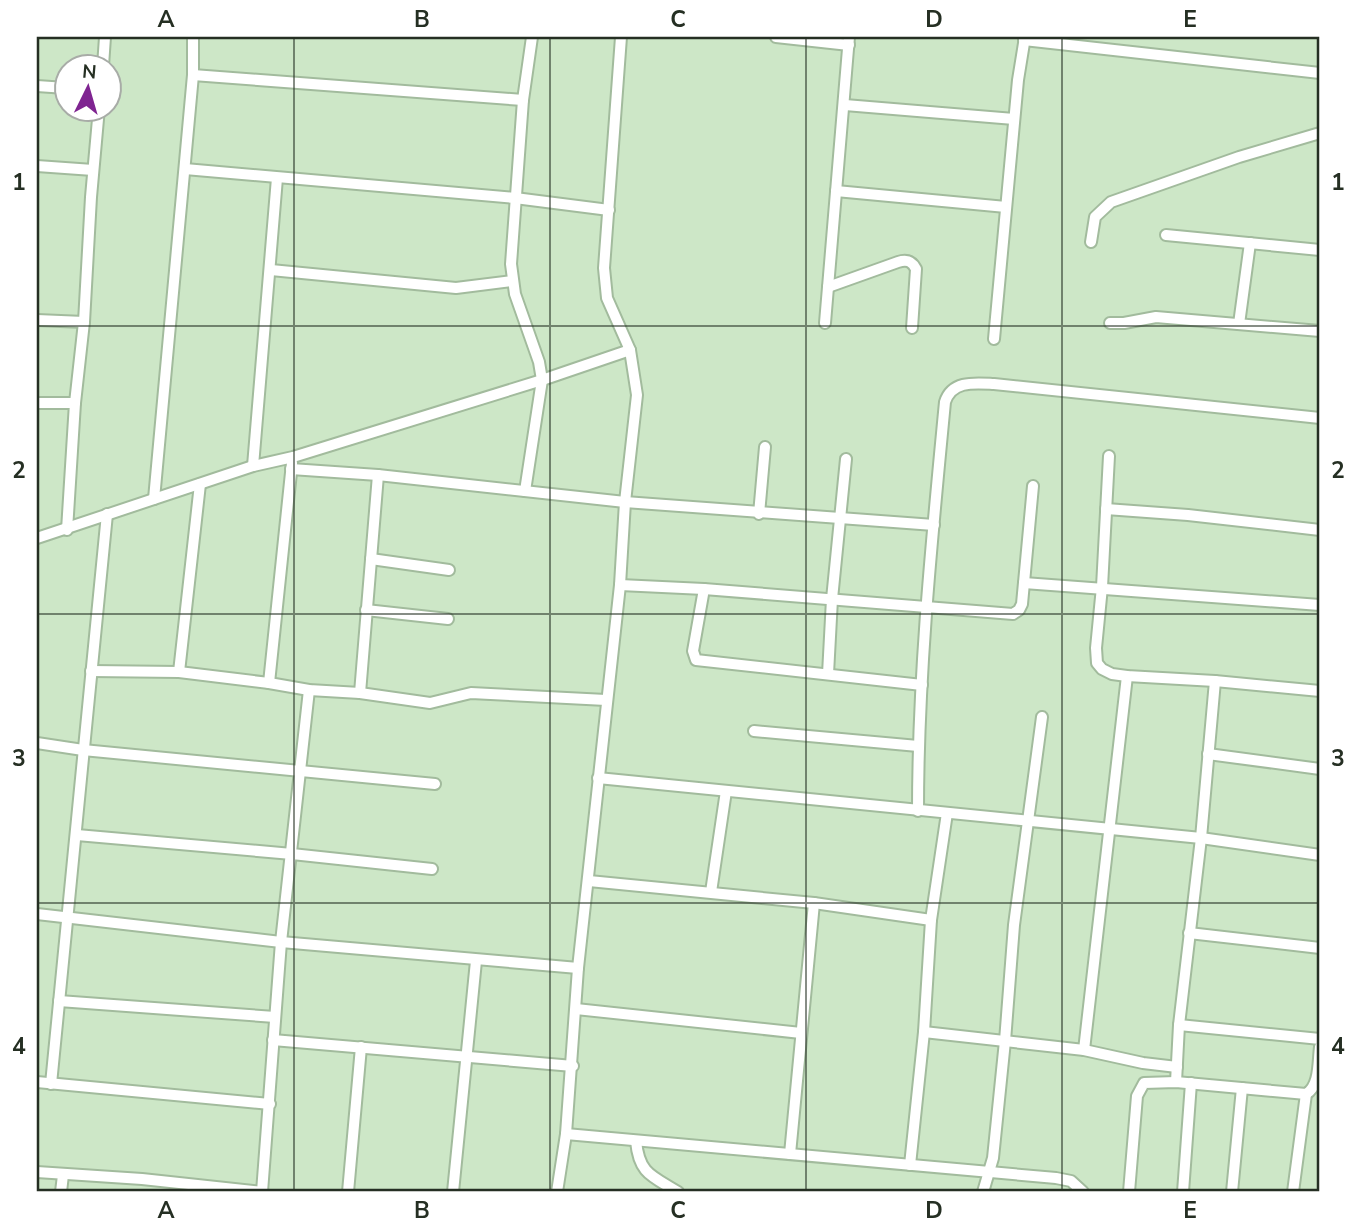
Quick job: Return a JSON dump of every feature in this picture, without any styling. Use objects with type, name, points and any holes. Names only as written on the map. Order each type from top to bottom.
[{"type":"street","points":[[154,499],[193,75],[193,37]]},
{"type":"street","points":[[525,491],[542,380],[539,362],[512,281],[523,100],[532,37]]},
{"type":"street","points":[[557,1192],[566,1134],[578,968],[620,585],[625,502],[637,395],[631,350],[607,298],[604,268],[621,37]]},
{"type":"street","points":[[776,37],[849,41],[825,323]]},
{"type":"street","points":[[994,340],[1020,55],[1025,39],[1320,72]]},
{"type":"street","points":[[193,75],[523,100]]},
{"type":"street","points":[[845,105],[1014,119]]},
{"type":"street","points":[[68,530],[75,403],[84,321],[98,122]]},
{"type":"street","points":[[1091,242],[1095,217],[1111,202],[1240,157],[1320,133]]},
{"type":"street","points":[[37,166],[93,170]]},
{"type":"street","points":[[185,169],[515,198],[609,210]]},
{"type":"street","points":[[253,466],[277,178]]},
{"type":"street","points":[[836,191],[1006,207]]},
{"type":"street","points":[[1166,235],[1320,250]]},
{"type":"street","points":[[1239,324],[1250,243]]},
{"type":"street","points":[[828,287],[898,262],[909,261],[916,269],[912,328]]},
{"type":"street","points":[[271,270],[456,288],[512,281]]},
{"type":"street","points":[[1110,323],[1156,317],[1320,331]]},
{"type":"street","points":[[37,320],[84,321]]},
{"type":"street","points":[[37,538],[68,530],[107,514],[253,466],[293,457],[631,350]]},
{"type":"street","points":[[918,811],[918,746],[926,606],[948,392],[973,383],[994,384],[1320,418]]},
{"type":"street","points":[[37,402],[75,403]]},
{"type":"street","points":[[759,514],[765,447]]},
{"type":"street","points":[[1109,456],[1096,648],[1097,663],[1102,669],[1112,674],[1127,676],[1320,691]]},
{"type":"street","points":[[269,683],[293,457]]},
{"type":"street","points":[[828,674],[832,599],[846,459]]},
{"type":"street","points":[[291,469],[378,475],[759,514],[934,525]]},
{"type":"street","points":[[360,693],[378,475]]},
{"type":"street","points":[[179,672],[200,484]]},
{"type":"street","points":[[620,585],[704,589],[1013,614],[1022,604],[1033,486]]},
{"type":"street","points":[[1106,509],[1320,530]]},
{"type":"street","points":[[51,1084],[107,514]]},
{"type":"street","points":[[370,559],[449,570]]},
{"type":"street","points":[[1024,583],[1320,606]]},
{"type":"street","points":[[704,589],[693,652],[696,660],[922,685]]},
{"type":"street","points":[[366,610],[447,619]]},
{"type":"street","points":[[91,671],[179,672],[430,703],[471,693],[606,700]]},
{"type":"street","points":[[1084,1050],[1127,676]]},
{"type":"street","points":[[1176,1082],[1179,1025],[1201,838],[1215,681]]},
{"type":"street","points":[[37,1172],[263,1192],[281,942],[309,690]]},
{"type":"street","points":[[983,1192],[991,1171],[1014,925],[1042,717]]},
{"type":"street","points":[[754,731],[918,746]]},
{"type":"street","points":[[37,743],[83,750],[435,784]]},
{"type":"street","points":[[1208,754],[1320,769]]},
{"type":"street","points":[[598,778],[1110,828],[1320,855]]},
{"type":"street","points":[[711,892],[726,791]]},
{"type":"street","points":[[910,1165],[924,1032],[931,920],[947,813]]},
{"type":"street","points":[[77,835],[432,869]]},
{"type":"street","points":[[589,881],[814,903],[931,920]]},
{"type":"street","points":[[790,1154],[814,903]]},
{"type":"street","points":[[37,914],[281,942],[578,968]]},
{"type":"street","points":[[1189,933],[1320,948]]},
{"type":"street","points":[[453,1192],[477,961]]},
{"type":"street","points":[[59,1001],[275,1017]]},
{"type":"street","points":[[576,1009],[801,1033]]},
{"type":"street","points":[[1179,1025],[1320,1039]]},
{"type":"street","points":[[924,1032],[1084,1050],[1143,1063],[1177,1066]]},
{"type":"street","points":[[273,1040],[572,1066]]},
{"type":"street","points":[[348,1192],[361,1047]]},
{"type":"street","points":[[1129,1192],[1139,1088],[1144,1083],[1191,1083],[1306,1094],[1313,1090],[1318,1077],[1320,1047]]},
{"type":"street","points":[[37,1082],[270,1104]]},
{"type":"street","points":[[1183,1192],[1191,1083]]},
{"type":"street","points":[[1233,1192],[1242,1088]]},
{"type":"street","points":[[1293,1192],[1306,1094]]},
{"type":"street","points":[[566,1134],[1056,1178],[1071,1181],[1083,1192]]},
{"type":"street","points":[[636,1141],[637,1158],[642,1167],[678,1192]]},
{"type":"street","points":[[61,1192],[63,1175]]},
{"type":"street","points":[[141,1192],[142,1180]]}]
